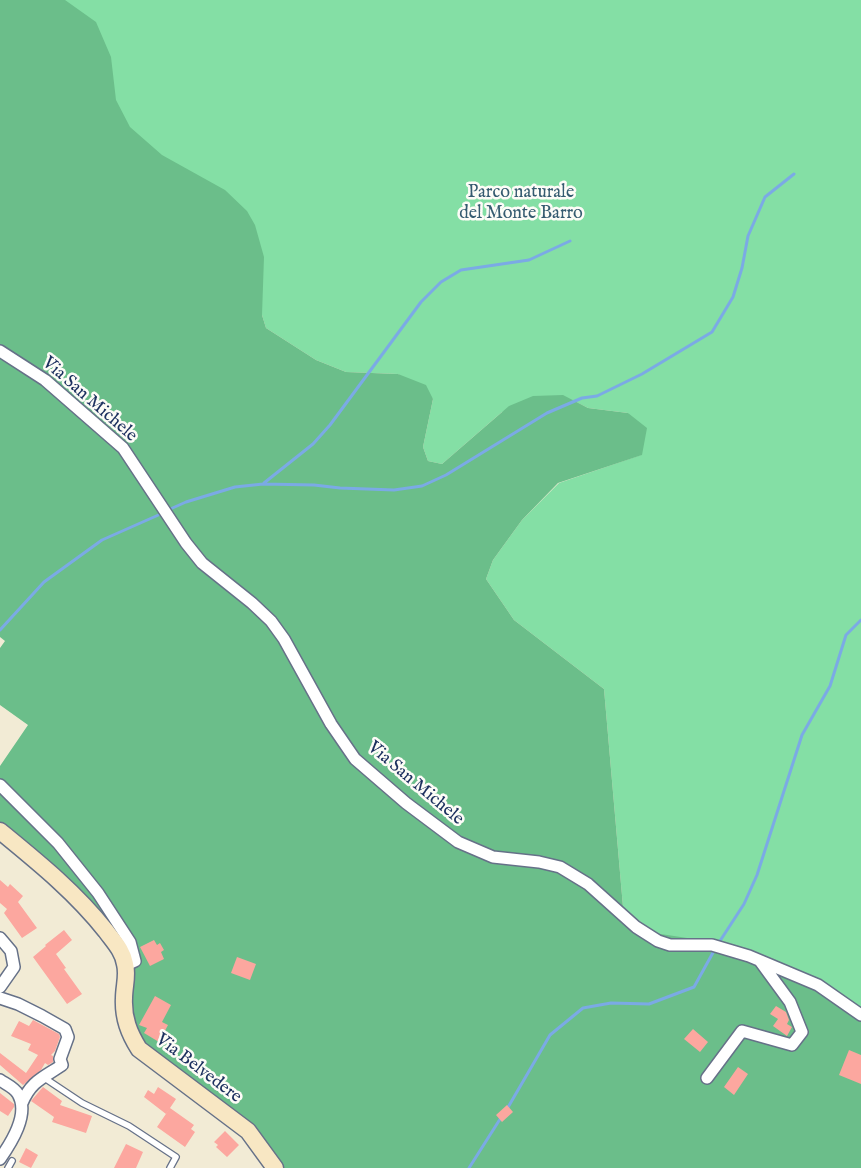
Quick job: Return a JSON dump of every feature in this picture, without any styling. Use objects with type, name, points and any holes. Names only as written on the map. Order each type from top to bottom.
[{"type":"main road","points":[[0,831],[42,865],[79,899],[122,952],[126,965]]},
{"type":"main road","name":"Via Belvedere","points":[[126,965],[125,1019],[129,1033],[139,1049],[248,1131],[275,1168]]},
{"type":"street","name":"Via San Michele","points":[[0,351],[46,380],[123,448],[202,563],[252,603],[271,621],[284,639],[331,724],[355,759],[406,803],[458,842],[494,857],[538,862],[560,867],[588,884],[636,927],[658,941],[670,945],[712,945],[760,961],[818,986],[861,1015]]},
{"type":"street","points":[[0,786],[58,843],[98,893],[130,942],[135,960],[126,965]]},
{"type":"street","points":[[0,938],[11,951],[14,967],[0,987]]},
{"type":"street","points":[[707,1078],[742,1031],[792,1046],[802,1032],[790,1002],[760,961]]},
{"type":"street","points":[[0,998],[18,1004],[42,1016],[64,1029],[68,1037],[60,1059],[62,1065],[35,1081],[22,1103]]},
{"type":"street","points":[[0,1080],[18,1093],[22,1103],[22,1117],[8,1147],[6,1160]]},
{"type":"lane","points":[[43,1077],[82,1103],[129,1126],[176,1157],[170,1168]]},
{"type":"lane","points":[[6,1160],[8,1168]]},
{"type":"green space","points":[[0,0],[65,0],[96,22],[111,57],[116,100],[130,127],[162,155],[225,190],[247,211],[255,225],[264,257],[262,315],[266,328],[316,360],[346,372],[398,374],[426,385],[433,399],[423,447],[428,461],[442,464],[509,406],[533,396],[563,395],[588,408],[628,413],[647,428],[642,455],[558,483],[522,520],[493,560],[486,579],[514,620],[604,689],[623,907],[654,933],[727,944],[861,1009],[861,1168],[277,1168],[236,1129],[127,1037],[120,966],[104,932],[0,834],[0,766],[28,725],[0,705],[0,648],[5,641],[0,637]]},
{"type":"green space","name":"Parco naturale del Monte Barro","points":[[22,0],[861,0],[861,1009],[654,933],[623,907],[604,689],[514,620],[486,579],[493,560],[522,520],[559,483],[641,455],[628,413],[588,408],[574,401],[502,412],[442,464],[428,461],[423,447],[433,399],[398,374],[346,372],[316,360],[266,328],[262,315]]},
{"type":"building","points":[[0,880],[8,887],[10,884],[23,896],[18,902],[37,928],[22,938],[4,913],[7,909],[0,903]]},
{"type":"building","points":[[64,930],[72,940],[56,954],[82,994],[67,1004],[33,957]]},
{"type":"building","points":[[154,940],[157,945],[160,943],[164,950],[161,952],[164,959],[150,966],[140,947]]},
{"type":"building","points":[[237,957],[256,964],[250,980],[231,973]]},
{"type":"building","points":[[155,996],[171,1005],[162,1022],[168,1025],[159,1042],[144,1033],[147,1028],[139,1025]]},
{"type":"building","points":[[776,1006],[786,1012],[789,1020],[787,1024],[792,1027],[787,1036],[773,1026],[778,1019],[770,1014]]},
{"type":"building","points":[[33,1020],[59,1034],[60,1037],[55,1051],[51,1055],[53,1056],[53,1062],[48,1065],[45,1063],[41,1070],[23,1085],[0,1065],[0,1053],[26,1073],[38,1055],[28,1050],[31,1044],[11,1036],[19,1021],[29,1026]]},
{"type":"building","points":[[693,1029],[708,1042],[700,1052],[684,1039]]},
{"type":"building","points":[[849,1050],[861,1055],[861,1084],[839,1075]]},
{"type":"building","points":[[738,1067],[748,1074],[734,1095],[724,1087]]},
{"type":"building","points":[[43,1087],[62,1101],[60,1105],[92,1116],[86,1133],[52,1122],[54,1117],[31,1101]]},
{"type":"building","points":[[158,1087],[176,1099],[166,1114],[144,1097],[148,1090],[154,1094]]},
{"type":"building","points":[[0,1093],[14,1104],[8,1116],[0,1111]]},
{"type":"building","points":[[507,1105],[513,1112],[502,1122],[496,1115]]},
{"type":"building","points":[[170,1108],[194,1125],[191,1129],[195,1132],[185,1147],[157,1127]]},
{"type":"building","points":[[225,1131],[239,1145],[227,1157],[216,1147],[218,1145],[214,1142]]},
{"type":"building","points":[[126,1144],[143,1152],[136,1168],[114,1168]]},
{"type":"building","points":[[26,1148],[38,1155],[31,1168],[19,1162]]},
{"type":"waterway","points":[[168,510],[186,502],[235,487],[263,484],[394,490],[422,486],[446,475],[547,413],[582,398],[597,396],[642,374],[712,332],[733,297],[742,268],[748,236],[765,197],[794,174]]},
{"type":"waterway","points":[[264,483],[313,444],[330,425],[421,302],[441,282],[461,270],[529,260],[570,241]]},
{"type":"waterway","points":[[0,630],[44,582],[102,540],[163,513]]},
{"type":"waterway","points":[[718,944],[744,904],[757,875],[802,735],[830,686],[846,635],[861,620]]},
{"type":"waterway","points":[[507,1109],[550,1035],[583,1008],[611,1003],[649,1004],[694,987],[715,949]]},
{"type":"waterway","points":[[469,1168],[502,1116]]}]
